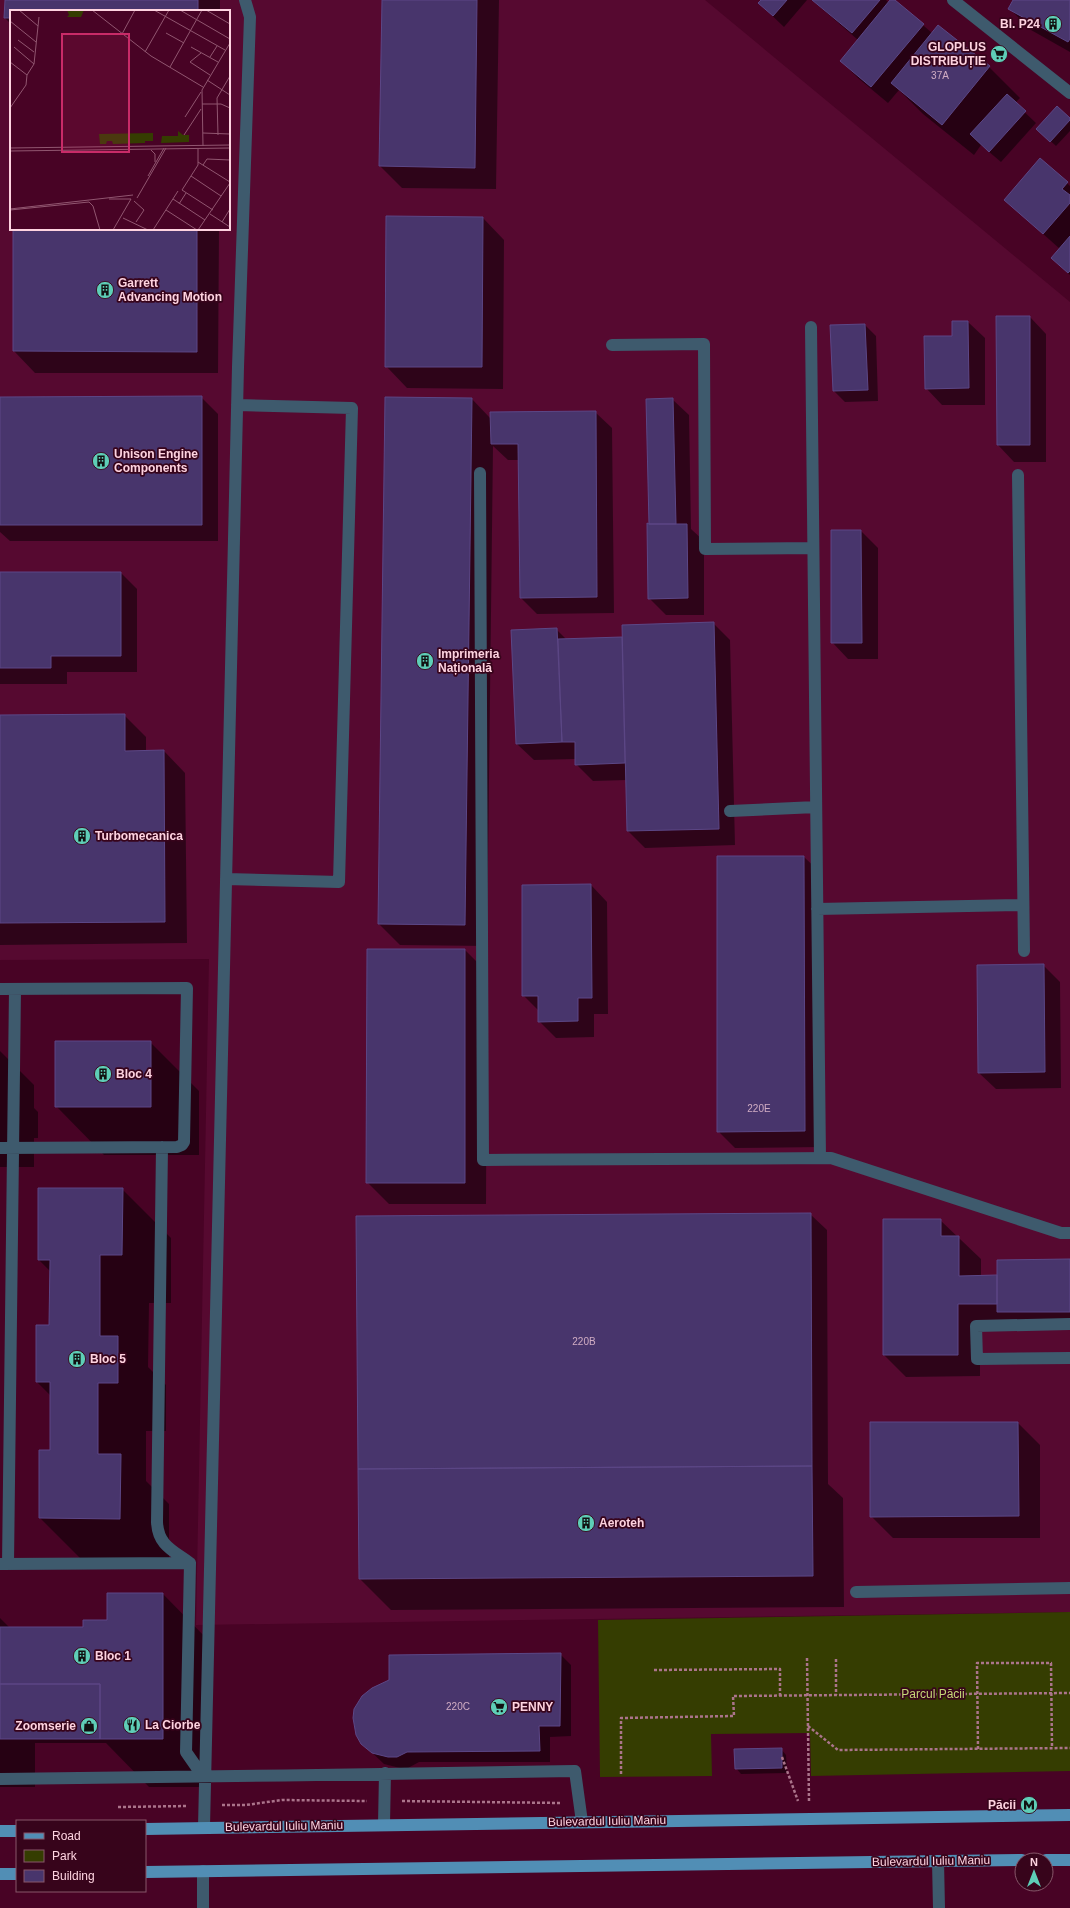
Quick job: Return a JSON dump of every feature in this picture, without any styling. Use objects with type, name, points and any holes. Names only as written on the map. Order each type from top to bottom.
[{"type":"main road","name":"Bulevardul Iuliu Maniu","points":[[146,1829],[384,1824],[1070,1815]]},
{"type":"main road","points":[[0,1831],[16,1831]]},
{"type":"main road","name":"Bulevardul Iuliu Maniu","points":[[146,1872],[1014,1860]]},
{"type":"main road","points":[[1054,1860],[1070,1860]]},
{"type":"main road","points":[[0,1874],[16,1874]]},
{"type":"street","points":[[204,1828],[237,405],[250,17],[245,0]]},
{"type":"street","points":[[955,1],[1070,93]]},
{"type":"street","points":[[811,327],[820,1158]]},
{"type":"street","points":[[612,345],[704,344],[705,549],[813,548]]},
{"type":"street","points":[[226,879],[339,882],[352,408],[237,405]]},
{"type":"street","points":[[480,473],[483,1160],[832,1158],[1061,1233],[1070,1233]]},
{"type":"street","points":[[1018,475],[1024,952]]},
{"type":"street","points":[[730,811],[816,807]]},
{"type":"street","points":[[817,909],[1023,905]]},
{"type":"street","points":[[0,989],[187,988],[184,1142],[182,1146],[0,1148]]},
{"type":"street","points":[[15,989],[4,1564],[190,1563]]},
{"type":"street","points":[[162,1147],[157,1522],[158,1534],[162,1543],[190,1563]]},
{"type":"street","points":[[1070,1324],[976,1326],[977,1359],[1070,1358]]},
{"type":"street","points":[[190,1563],[186,1752],[204,1778]]},
{"type":"street","points":[[856,1592],[1070,1588]]},
{"type":"street","points":[[0,1779],[204,1778],[385,1773],[575,1771],[582,1822]]},
{"type":"street","points":[[384,1824],[385,1773]]},
{"type":"street","points":[[938,1861],[939,1908]]},
{"type":"street","points":[[203,1871],[203,1908]]},
{"type":"path","points":[[804,1804],[809,1804],[807,1658]]},
{"type":"path","points":[[836,1659],[836,1695]]},
{"type":"path","points":[[978,1749],[977,1663],[1051,1663],[1052,1748]]},
{"type":"path","points":[[654,1670],[780,1669],[780,1696]]},
{"type":"path","points":[[621,1774],[621,1718],[734,1716],[733,1696],[1070,1693]]},
{"type":"path","points":[[808,1726],[838,1750],[1070,1748]]},
{"type":"path","points":[[782,1757],[799,1804],[792,1804]]},
{"type":"path","points":[[118,1807],[246,1805],[282,1800],[579,1803]]},
{"type":"shaded area","points":[[0,0],[705,0],[1070,302],[1070,1612],[196,1625],[209,959],[0,960]]},
{"type":"green space","name":"Parcul Păcii","points":[[1070,1612],[1070,1771],[811,1776],[810,1733],[711,1734],[712,1776],[600,1777],[598,1620]]},
{"type":"building","points":[[5,0],[198,0],[198,10],[10,10],[10,18],[4,18]]},
{"type":"building","points":[[382,0],[477,0],[475,168],[379,166]]},
{"type":"building","points":[[761,0],[787,0],[773,16],[758,3]]},
{"type":"building","points":[[812,0],[880,0],[852,33]]},
{"type":"building","points":[[890,0],[895,0],[924,24],[871,87],[840,61]]},
{"type":"building","name":"Bl. P24","points":[[1013,0],[1070,0],[1070,39],[1068,42],[1008,9]]},
{"type":"building","points":[[938,25],[990,66],[942,125],[891,83]]},
{"type":"building","points":[[1007,94],[1026,111],[989,152],[970,134]]},
{"type":"building","points":[[1057,106],[1070,118],[1070,120],[1050,142],[1036,129]]},
{"type":"building","points":[[1040,158],[1068,182],[1062,189],[1070,195],[1070,203],[1043,234],[1004,200]]},
{"type":"building","points":[[386,216],[483,217],[482,367],[385,367]]},
{"type":"building","name":"Garrett Advancing Motion","points":[[13,230],[197,230],[197,352],[13,351]]},
{"type":"building","points":[[1070,236],[1070,271],[1068,273],[1051,258]]},
{"type":"building","points":[[996,316],[1030,316],[1030,445],[997,445]]},
{"type":"building","points":[[952,321],[968,321],[969,388],[925,389],[924,336],[952,336]]},
{"type":"building","points":[[865,324],[868,390],[833,391],[830,325]]},
{"type":"building","name":"Unison Engine Components","points":[[202,396],[202,525],[0,525],[0,397]]},
{"type":"building","name":"Imprimeria Națională","points":[[385,397],[472,398],[465,925],[378,924]]},
{"type":"building","points":[[673,398],[676,524],[649,524],[646,399]]},
{"type":"building","points":[[596,411],[597,597],[520,598],[518,444],[491,444],[490,412]]},
{"type":"building","points":[[647,523],[687,524],[688,598],[648,599]]},
{"type":"building","points":[[831,530],[861,530],[862,643],[831,643]]},
{"type":"building","points":[[0,572],[121,572],[121,656],[51,656],[51,668],[0,668]]},
{"type":"building","points":[[714,622],[719,829],[627,831],[622,625]]},
{"type":"building","points":[[557,628],[562,742],[516,744],[511,630]]},
{"type":"building","points":[[622,637],[625,763],[575,765],[575,742],[562,742],[558,639]]},
{"type":"building","name":"Turbomecanica","points":[[125,714],[125,751],[164,750],[165,922],[0,923],[0,715]]},
{"type":"building","points":[[717,856],[804,856],[805,1131],[717,1132]]},
{"type":"building","points":[[591,884],[592,998],[578,998],[578,1021],[538,1022],[538,996],[522,996],[522,885]]},
{"type":"building","points":[[367,949],[465,949],[465,1183],[366,1183]]},
{"type":"building","points":[[1044,964],[1045,1072],[978,1073],[977,965]]},
{"type":"building","name":"Bloc 4","points":[[55,1041],[151,1041],[151,1107],[55,1107]]},
{"type":"building","name":"Bloc 5","points":[[38,1188],[123,1188],[122,1255],[100,1255],[100,1336],[118,1336],[118,1383],[98,1383],[98,1454],[121,1454],[120,1519],[39,1518],[39,1450],[50,1450],[50,1382],[36,1382],[36,1325],[49,1325],[50,1260],[38,1260]]},
{"type":"building","points":[[811,1213],[812,1466],[358,1469],[356,1216]]},
{"type":"building","points":[[883,1219],[941,1219],[941,1236],[959,1236],[959,1276],[997,1275],[997,1304],[958,1304],[958,1355],[883,1355]]},
{"type":"building","points":[[1070,1259],[1070,1312],[997,1312],[997,1260]]},
{"type":"building","points":[[870,1422],[1018,1422],[1019,1516],[870,1517]]},
{"type":"building","name":"Aeroteh","points":[[812,1466],[813,1576],[359,1579],[358,1469]]},
{"type":"building","name":"Bloc 1","points":[[107,1593],[163,1593],[163,1739],[100,1739],[100,1684],[0,1684],[0,1627],[83,1627],[83,1620],[107,1620]]},
{"type":"building","points":[[561,1653],[560,1726],[539,1726],[540,1751],[407,1752],[397,1757],[388,1757],[372,1753],[361,1744],[356,1735],[353,1718],[354,1709],[362,1696],[372,1688],[389,1680],[389,1655]]},
{"type":"building","points":[[0,1684],[100,1684],[100,1739],[0,1739]]},
{"type":"building","points":[[782,1748],[782,1768],[735,1769],[734,1749]]},
{"type":"place","name":"Bl. P24","points":[[1053,24]]},
{"type":"place","name":"GLOPLUS DISTRIBUȚIE","points":[[999,54]]},
{"type":"place","name":"Garrett Advancing Motion","points":[[105,290]]},
{"type":"place","name":"Unison Engine Components","points":[[101,461]]},
{"type":"place","name":"Imprimeria Națională","points":[[425,661]]},
{"type":"place","name":"Turbomecanica","points":[[82,836]]},
{"type":"place","name":"Bloc 4","points":[[103,1074]]},
{"type":"place","name":"Bloc 5","points":[[77,1359]]},
{"type":"place","name":"Aeroteh","points":[[586,1523]]},
{"type":"place","name":"Bloc 1","points":[[82,1656]]},
{"type":"place","name":"PENNY","points":[[499,1707]]},
{"type":"place","name":"La Ciorbe","points":[[132,1725]]},
{"type":"place","name":"Zoomserie","points":[[89,1726]]},
{"type":"place","name":"Păcii","points":[[1029,1805]]}]
